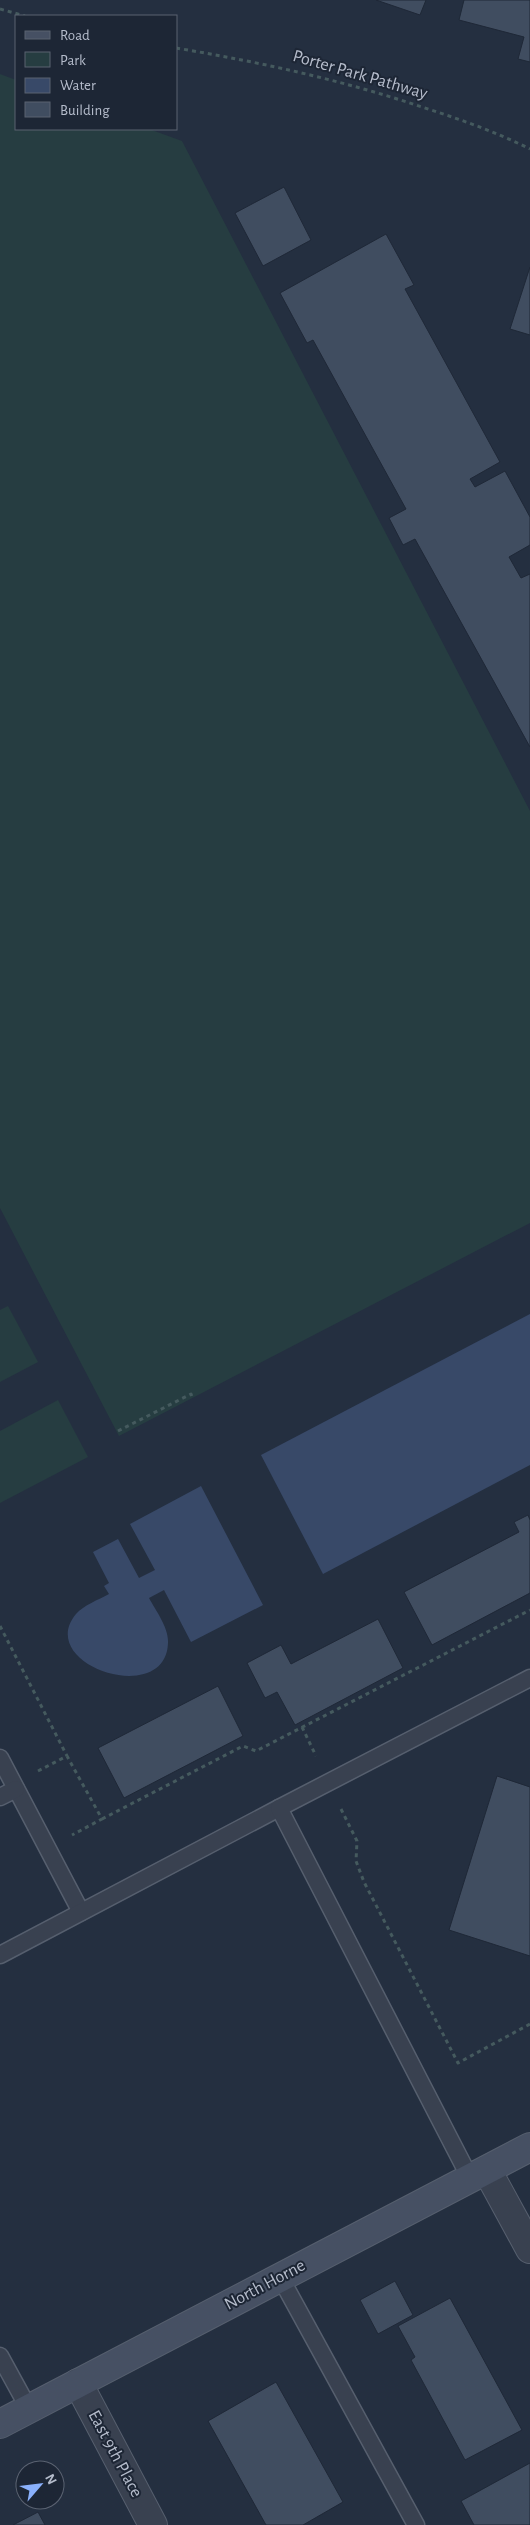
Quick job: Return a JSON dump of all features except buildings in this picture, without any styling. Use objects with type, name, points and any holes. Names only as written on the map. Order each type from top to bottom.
[{"type":"street","name":"North Horne","points":[[0,2424],[530,2147]]},
{"type":"street","points":[[478,2174],[530,2250]]},
{"type":"street","name":"East 9th Place","points":[[78,2383],[153,2525]]},
{"type":"lane","points":[[0,1955],[530,1678]]},
{"type":"lane","points":[[0,1758],[81,1912]]},
{"type":"lane","points":[[0,1797],[15,1787]]},
{"type":"lane","points":[[279,1808],[478,2174]]},
{"type":"lane","points":[[280,2278],[416,2525]]},
{"type":"lane","points":[[0,2356],[29,2409]]},
{"type":"path","points":[[0,9],[21,15]]},
{"type":"path","name":"Porter Park Pathway","points":[[178,48],[265,63],[348,83],[497,132],[530,149]]},
{"type":"path","points":[[118,1431],[190,1394],[193,1398]]},
{"type":"path","points":[[47,1849],[243,1746],[256,1751],[530,1610]]},
{"type":"path","points":[[0,1626],[67,1756],[102,1819]]},
{"type":"path","points":[[302,1727],[357,1841],[356,1861],[364,1882],[458,2063],[530,2024]]},
{"type":"path","points":[[15,1787],[67,1756]]},
{"type":"green space","points":[[0,74],[15,80],[15,130],[152,130],[182,141],[530,811],[530,1223],[119,1436],[0,1208]]},
{"type":"green space","points":[[8,1306],[38,1362],[0,1382],[0,1310]]},
{"type":"green space","points":[[58,1400],[88,1457],[0,1503],[0,1431]]},
{"type":"water","points":[[530,1314],[530,1465],[323,1574],[261,1455]]},
{"type":"water","points":[[201,1486],[263,1605],[191,1642],[164,1590],[149,1598],[162,1620],[168,1637],[162,1663],[147,1673],[127,1676],[106,1672],[86,1663],[72,1649],[68,1633],[79,1611],[109,1594],[104,1586],[109,1583],[93,1552],[118,1539],[139,1578],[155,1570],[130,1524]]}]
